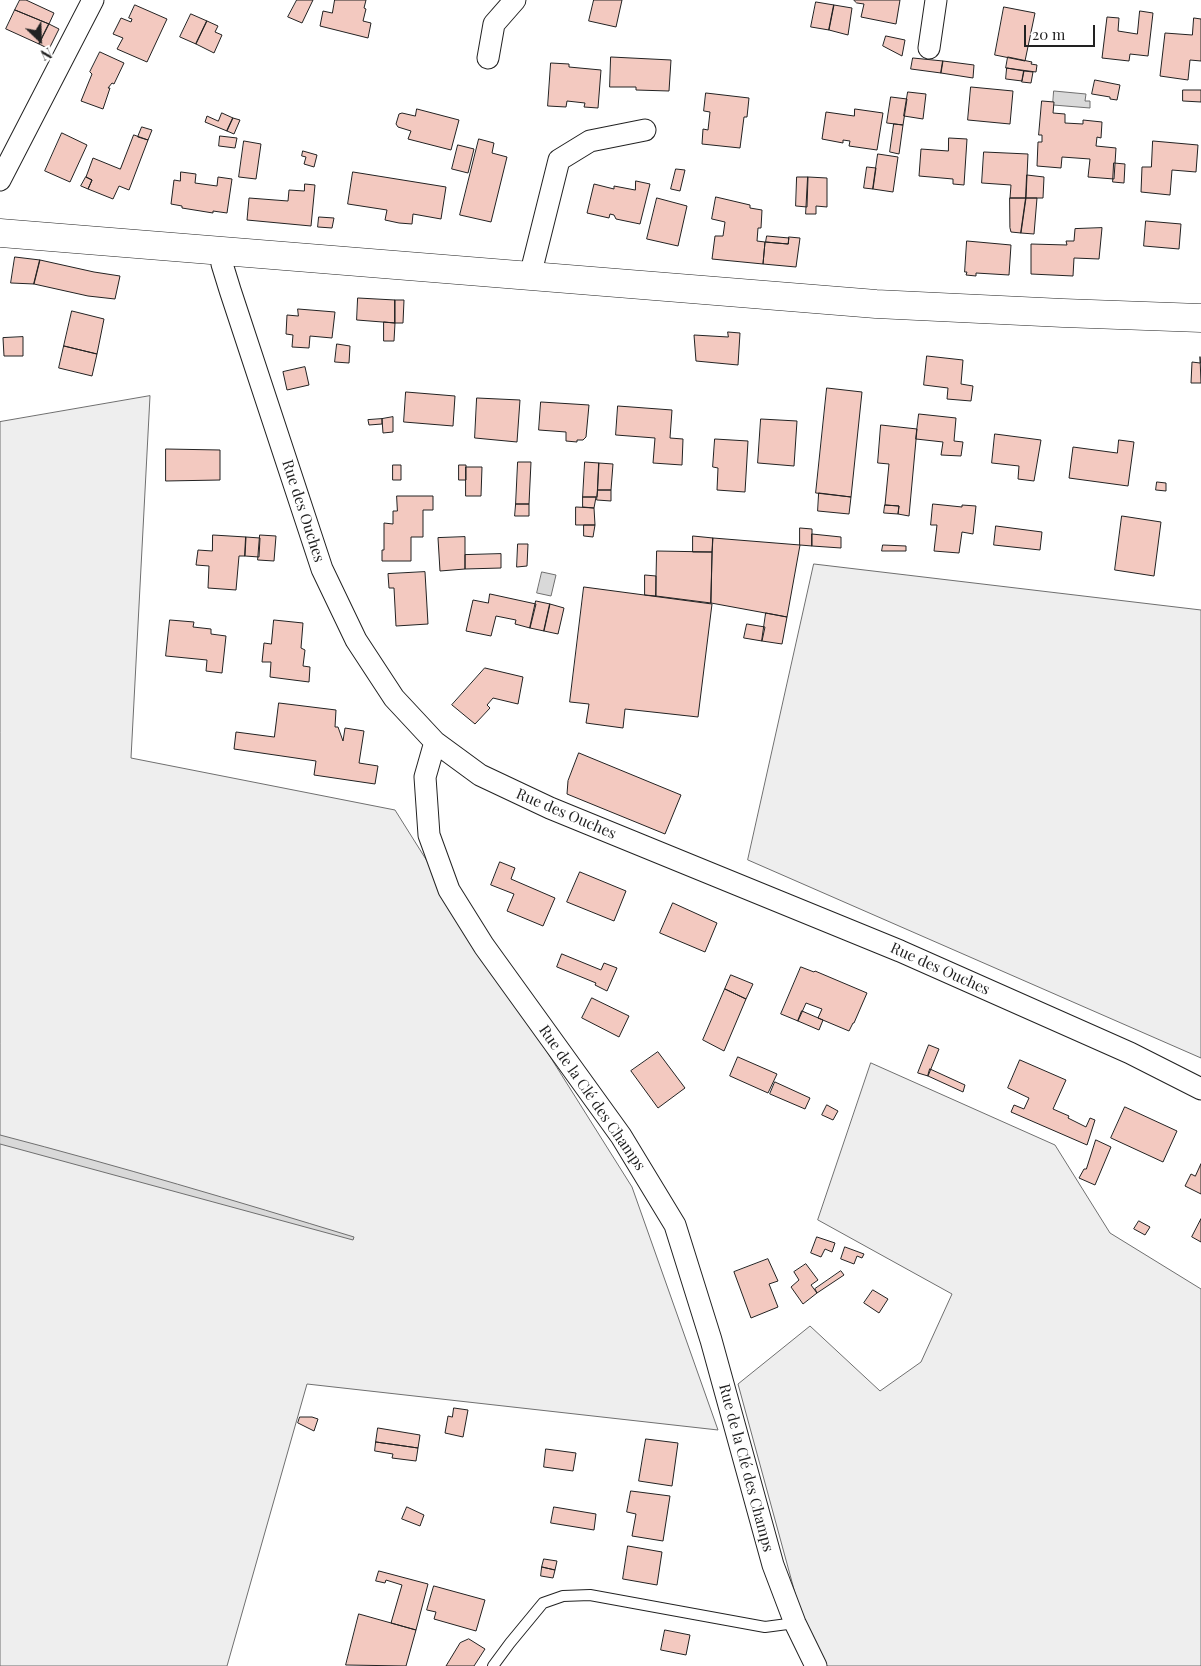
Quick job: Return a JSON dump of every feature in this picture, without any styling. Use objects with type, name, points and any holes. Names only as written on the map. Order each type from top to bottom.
[{"type":"main road","points":[[0,233],[876,304],[1201,318]]},
{"type":"street","points":[[0,180],[93,0]]},
{"type":"street","points":[[488,58],[494,24],[515,0]]},
{"type":"street","points":[[929,48],[936,0]]},
{"type":"street","points":[[530,276],[559,160],[590,141],[646,130]]},
{"type":"street","name":"Rue des Ouches","points":[[221,252],[222,264],[230,290],[322,569],[356,640],[394,698],[435,742],[480,775],[550,808],[900,951],[1130,1053],[1201,1089]]},
{"type":"street","name":"Rue de la Clé des Champs","points":[[435,742],[425,778],[429,835],[449,890],[484,946],[621,1136],[675,1225],[711,1340],[773,1565],[795,1623],[816,1666]]},
{"type":"lane","points":[[493,1666],[543,1602],[563,1596],[590,1595],[765,1627],[795,1623]]},
{"type":"shaded area","points":[[1054,91],[1086,94],[1085,101],[1090,101],[1090,108],[1053,105]]},
{"type":"shaded area","points":[[150,396],[131,758],[395,810],[632,1187],[718,1430],[307,1384],[227,1666],[0,1666],[0,422]]},
{"type":"shaded area","points":[[814,564],[1201,610],[1201,1058],[748,860]]},
{"type":"shaded area","points":[[542,572],[556,575],[551,596],[537,593]]},
{"type":"shaded area","points":[[871,1063],[1055,1145],[1110,1233],[1201,1289],[1201,1666],[821,1666],[807,1637],[738,1384],[810,1326],[880,1391],[921,1362],[952,1294],[818,1220]]},
{"type":"shaded area","points":[[0,1135],[177,1184],[354,1237],[353,1240],[0,1144]]},
{"type":"building","points":[[20,0],[26,0],[54,13],[49,24],[15,10]]},
{"type":"building","points":[[297,0],[313,0],[302,23],[288,17]]},
{"type":"building","points":[[335,0],[366,0],[363,21],[371,23],[368,38],[320,26],[323,11],[332,13]]},
{"type":"building","points":[[594,0],[622,0],[616,27],[589,21]]},
{"type":"building","points":[[854,0],[900,0],[896,24],[861,17],[864,4],[857,3]]},
{"type":"building","points":[[816,2],[834,5],[829,30],[811,27]]},
{"type":"building","points":[[135,5],[167,19],[147,62],[117,49],[123,38],[113,34],[121,18],[131,22],[132,19],[129,18]]},
{"type":"building","points":[[834,5],[852,8],[848,35],[829,30]]},
{"type":"building","points":[[1004,7],[1035,13],[1025,61],[995,55]]},
{"type":"building","points":[[15,10],[49,24],[39,44],[6,29]]},
{"type":"building","points":[[1140,11],[1153,13],[1148,56],[1130,54],[1129,61],[1102,58],[1107,17],[1119,18],[1118,31],[1137,34]]},
{"type":"building","points":[[191,14],[207,21],[196,44],[180,37]]},
{"type":"building","points":[[1194,18],[1201,19],[1201,61],[1190,60],[1188,80],[1160,76],[1165,33],[1192,35]]},
{"type":"building","points":[[207,21],[218,26],[215,32],[222,35],[214,53],[196,44]]},
{"type":"building","points":[[49,24],[59,29],[49,49],[39,44]]},
{"type":"building","points":[[886,36],[905,40],[902,56],[883,46]]},
{"type":"building","points":[[100,52],[124,63],[114,84],[112,83],[108,88],[110,88],[103,109],[81,101],[92,74],[90,72]]},
{"type":"building","points":[[611,57],[671,60],[669,91],[636,90],[636,87],[610,87]]},
{"type":"building","points":[[1008,57],[1032,62],[1031,64],[1037,65],[1036,72],[1006,68]]},
{"type":"building","points":[[913,58],[943,61],[941,73],[911,69]]},
{"type":"building","points":[[943,61],[974,65],[973,78],[941,73]]},
{"type":"building","points":[[551,63],[569,64],[569,67],[601,70],[598,108],[584,107],[585,103],[567,101],[566,107],[548,106]]},
{"type":"building","points":[[1007,68],[1024,71],[1022,81],[1006,79]]},
{"type":"building","points":[[1024,71],[1033,72],[1031,83],[1022,82]]},
{"type":"building","points":[[1095,80],[1120,85],[1117,100],[1092,94]]},
{"type":"building","points":[[971,87],[1013,91],[1010,124],[968,120]]},
{"type":"building","points":[[1183,90],[1201,90],[1201,102],[1183,101]]},
{"type":"building","points":[[908,92],[926,94],[923,119],[904,116]]},
{"type":"building","points":[[706,93],[749,98],[747,117],[744,117],[740,148],[702,144],[703,129],[708,130],[710,112],[704,111]]},
{"type":"building","points":[[891,97],[907,99],[903,125],[887,123]]},
{"type":"building","points":[[1042,101],[1054,102],[1053,113],[1065,114],[1065,123],[1083,124],[1083,120],[1102,122],[1101,138],[1097,137],[1096,146],[1116,148],[1114,179],[1088,177],[1090,159],[1062,157],[1061,168],[1037,166],[1038,142],[1042,142],[1042,135],[1039,135]]},
{"type":"building","points":[[417,109],[459,120],[451,150],[408,139],[411,131],[398,127],[396,124],[399,114],[415,116]]},
{"type":"building","points":[[855,109],[883,113],[877,150],[849,146],[850,141],[843,140],[843,143],[822,139],[826,112],[854,116]]},
{"type":"building","points":[[222,113],[233,118],[227,131],[205,122],[207,116],[218,121]]},
{"type":"building","points":[[233,118],[240,120],[234,134],[227,131]]},
{"type":"building","points":[[894,124],[903,125],[899,154],[890,152]]},
{"type":"building","points":[[142,127],[152,130],[148,140],[138,137]]},
{"type":"building","points":[[62,133],[87,145],[70,182],[45,171]]},
{"type":"building","points":[[134,135],[148,140],[129,190],[119,186],[113,199],[88,189],[92,180],[86,177],[93,158],[120,169]]},
{"type":"building","points":[[220,136],[237,138],[235,148],[219,146]]},
{"type":"building","points":[[949,138],[967,139],[964,185],[953,184],[953,179],[919,176],[921,149],[948,151]]},
{"type":"building","points":[[479,139],[494,143],[492,153],[507,157],[491,222],[460,215]]},
{"type":"building","points":[[244,141],[261,144],[256,179],[239,177]]},
{"type":"building","points":[[1153,141],[1198,145],[1196,172],[1172,170],[1170,195],[1141,192],[1142,167],[1151,167]]},
{"type":"building","points":[[458,145],[474,149],[468,173],[452,169]]},
{"type":"building","points":[[303,151],[317,155],[314,167],[304,164],[306,157],[302,156]]},
{"type":"building","points":[[984,152],[1028,154],[1026,198],[1010,198],[1011,185],[982,183]]},
{"type":"building","points":[[878,154],[898,157],[893,192],[873,189]]},
{"type":"building","points":[[1114,163],[1125,164],[1124,183],[1113,182]]},
{"type":"building","points":[[867,167],[876,168],[873,189],[864,188]]},
{"type":"building","points":[[676,169],[685,170],[680,191],[671,189]]},
{"type":"building","points":[[181,172],[196,174],[195,183],[217,186],[218,177],[232,179],[227,213],[213,211],[213,213],[182,208],[182,206],[171,204],[174,180],[180,181]]},
{"type":"building","points":[[353,172],[446,187],[441,219],[413,214],[412,224],[399,223],[385,220],[387,210],[348,204]]},
{"type":"building","points":[[1027,175],[1044,177],[1043,198],[1026,198]]},
{"type":"building","points":[[86,177],[92,180],[88,189],[81,186]]},
{"type":"building","points":[[797,177],[808,177],[807,207],[796,206]]},
{"type":"building","points":[[808,177],[827,178],[827,207],[816,206],[816,214],[806,214]]},
{"type":"building","points":[[636,181],[650,184],[640,224],[616,219],[614,215],[610,214],[609,218],[587,213],[594,184],[614,189],[614,186],[635,190]]},
{"type":"building","points":[[305,184],[315,185],[311,226],[247,220],[249,198],[288,201],[289,190],[304,191]]},
{"type":"building","points":[[716,197],[750,205],[750,208],[762,210],[761,228],[758,228],[757,241],[765,242],[763,264],[712,259],[715,236],[723,236],[725,222],[712,219]]},
{"type":"building","points":[[657,198],[687,206],[678,246],[647,239]]},
{"type":"building","points":[[1010,198],[1026,198],[1021,233],[1011,232]]},
{"type":"building","points":[[1026,198],[1037,198],[1034,234],[1021,233]]},
{"type":"building","points":[[319,217],[334,218],[332,228],[318,227]]},
{"type":"building","points":[[1146,221],[1181,224],[1179,249],[1144,246]]},
{"type":"building","points":[[1102,228],[1099,259],[1074,258],[1073,276],[1031,274],[1031,244],[1067,245],[1066,241],[1074,241],[1075,229]]},
{"type":"building","points":[[767,236],[789,238],[788,244],[766,242]]},
{"type":"building","points":[[789,237],[800,238],[796,267],[763,264],[765,242],[788,244]]},
{"type":"building","points":[[967,241],[1011,245],[1009,275],[976,273],[976,276],[966,275]]},
{"type":"building","points":[[15,257],[40,260],[34,284],[11,283]]},
{"type":"building","points":[[40,260],[120,276],[115,299],[88,296],[34,284]]},
{"type":"building","points":[[358,298],[395,300],[395,323],[357,320]]},
{"type":"building","points":[[395,300],[404,300],[403,323],[395,323]]},
{"type":"building","points":[[298,309],[335,312],[332,338],[310,336],[309,348],[292,347],[293,335],[286,334],[287,315],[298,316]]},
{"type":"building","points":[[72,311],[104,319],[97,354],[64,346]]},
{"type":"building","points":[[384,322],[395,323],[394,341],[384,341]]},
{"type":"building","points":[[728,332],[740,333],[738,365],[696,361],[694,335],[728,337]]},
{"type":"building","points":[[23,337],[23,356],[4,356],[3,338]]},
{"type":"building","points":[[337,344],[350,346],[349,363],[335,362]]},
{"type":"building","points":[[64,346],[97,354],[92,376],[59,368]]},
{"type":"building","points":[[927,356],[963,360],[961,384],[973,386],[971,401],[947,399],[948,388],[924,385]]},
{"type":"building","points":[[1200,357],[1201,383],[1191,383],[1192,362],[1200,363]]},
{"type":"building","points":[[305,367],[309,385],[287,390],[283,372]]},
{"type":"building","points":[[827,388],[862,392],[851,497],[816,493]]},
{"type":"building","points":[[406,392],[455,396],[453,426],[404,422]]},
{"type":"building","points":[[477,398],[520,400],[517,442],[475,438]]},
{"type":"building","points":[[541,402],[589,405],[586,437],[583,440],[577,440],[577,442],[566,441],[566,432],[539,430]]},
{"type":"building","points":[[618,406],[672,410],[670,438],[683,439],[682,465],[653,463],[655,438],[616,435]]},
{"type":"building","points":[[919,414],[956,418],[954,441],[963,442],[961,456],[941,455],[943,442],[916,439]]},
{"type":"building","points":[[393,417],[393,432],[383,433],[382,419]]},
{"type":"building","points":[[382,419],[382,424],[369,425],[368,420]]},
{"type":"building","points":[[761,419],[797,421],[794,466],[758,463]]},
{"type":"building","points":[[881,425],[917,429],[909,516],[898,514],[899,506],[885,505],[889,464],[878,463]]},
{"type":"building","points":[[995,434],[1041,440],[1034,481],[1018,479],[1019,466],[992,463]]},
{"type":"building","points":[[715,439],[748,441],[745,492],[717,490],[718,468],[713,467]]},
{"type":"building","points":[[1119,440],[1134,442],[1128,486],[1069,478],[1073,447],[1117,453]]},
{"type":"building","points":[[166,449],[220,450],[220,480],[166,481]]},
{"type":"building","points":[[518,462],[531,462],[529,504],[516,504]]},
{"type":"building","points":[[585,462],[599,463],[597,497],[583,497]]},
{"type":"building","points":[[599,463],[613,464],[611,490],[598,490]]},
{"type":"building","points":[[393,465],[401,465],[401,480],[393,480]]},
{"type":"building","points":[[459,465],[466,465],[466,480],[459,480]]},
{"type":"building","points":[[466,467],[482,467],[481,496],[466,496]]},
{"type":"building","points":[[1157,482],[1166,483],[1166,491],[1156,490]]},
{"type":"building","points":[[598,490],[611,490],[611,501],[597,500]]},
{"type":"building","points":[[819,493],[851,497],[849,514],[818,511]]},
{"type":"building","points":[[397,496],[433,496],[433,510],[423,510],[423,537],[411,537],[411,561],[382,561],[384,523],[393,524],[393,511],[397,511]]},
{"type":"building","points":[[583,497],[596,497],[594,508],[583,507]]},
{"type":"building","points":[[516,504],[529,504],[529,516],[515,516]]},
{"type":"building","points":[[933,504],[962,507],[962,505],[976,506],[973,534],[962,532],[959,553],[934,551],[937,525],[931,525]]},
{"type":"building","points":[[885,505],[899,506],[898,514],[884,513]]},
{"type":"building","points":[[576,507],[594,508],[595,525],[576,525]]},
{"type":"building","points":[[1122,516],[1161,522],[1154,576],[1115,570]]},
{"type":"building","points":[[584,525],[595,525],[593,537],[584,536]]},
{"type":"building","points":[[996,526],[1042,532],[1040,550],[994,545]]},
{"type":"building","points":[[800,528],[812,529],[812,546],[800,545]]},
{"type":"building","points":[[812,534],[841,537],[841,548],[812,546]]},
{"type":"building","points":[[213,535],[246,537],[245,556],[239,556],[236,590],[208,588],[209,566],[196,565],[198,550],[212,551]]},
{"type":"building","points":[[260,535],[276,536],[274,561],[258,560]]},
{"type":"building","points":[[693,536],[713,538],[712,552],[693,552]]},
{"type":"building","points":[[246,537],[260,538],[259,557],[245,556]]},
{"type":"building","points":[[465,537],[465,569],[440,571],[438,538]]},
{"type":"building","points":[[713,538],[800,545],[787,617],[711,603]]},
{"type":"building","points":[[518,544],[528,544],[527,566],[517,567]]},
{"type":"building","points":[[883,545],[906,546],[906,551],[882,551]]},
{"type":"building","points":[[657,551],[712,552],[711,603],[656,596]]},
{"type":"building","points":[[501,554],[501,568],[465,569],[465,555]]},
{"type":"building","points":[[425,572],[428,624],[396,626],[394,588],[389,588],[388,574]]},
{"type":"building","points":[[645,575],[656,576],[656,596],[645,595]]},
{"type":"building","points":[[584,587],[712,604],[698,717],[625,709],[623,728],[586,723],[589,704],[570,702]]},
{"type":"building","points":[[490,594],[536,604],[530,628],[515,624],[516,620],[496,616],[491,636],[466,631],[473,600],[488,603]]},
{"type":"building","points":[[536,601],[550,604],[544,631],[530,628]]},
{"type":"building","points":[[550,604],[564,608],[558,634],[544,631]]},
{"type":"building","points":[[766,613],[787,617],[782,644],[762,641]]},
{"type":"building","points":[[170,620],[194,622],[193,627],[211,629],[211,634],[226,636],[222,673],[206,671],[207,660],[166,656]]},
{"type":"building","points":[[274,620],[303,623],[301,648],[305,650],[303,666],[310,667],[309,682],[270,677],[271,662],[262,662],[264,643],[271,644]]},
{"type":"building","points":[[747,624],[765,627],[762,641],[744,638]]},
{"type":"building","points":[[485,668],[523,677],[518,704],[493,698],[487,705],[490,708],[475,724],[452,705]]},
{"type":"building","points":[[279,703],[336,710],[335,727],[338,727],[343,741],[345,728],[364,731],[359,763],[378,766],[375,784],[314,775],[316,761],[234,749],[236,732],[274,737]]},
{"type":"building","points":[[579,753],[681,795],[665,834],[567,794],[568,781]]},
{"type":"building","points":[[500,862],[515,868],[511,879],[555,898],[543,926],[507,911],[514,894],[491,885]]},
{"type":"building","points":[[580,872],[626,891],[614,921],[567,902]]},
{"type":"building","points":[[673,903],[717,923],[705,952],[660,933]]},
{"type":"building","points":[[562,954],[601,970],[604,963],[617,968],[607,991],[595,985],[596,983],[557,967]]},
{"type":"building","points":[[801,967],[867,993],[849,1031],[818,1018],[822,1009],[806,1003],[798,1021],[781,1014]]},
{"type":"building","points":[[731,975],[753,984],[746,999],[725,989]]},
{"type":"building","points":[[725,989],[746,999],[724,1051],[703,1040]]},
{"type":"building","points":[[592,998],[629,1016],[619,1037],[582,1018]]},
{"type":"building","points":[[802,1011],[823,1020],[819,1030],[798,1021]]},
{"type":"building","points":[[929,1045],[939,1049],[928,1076],[918,1073]]},
{"type":"building","points":[[658,1052],[685,1088],[658,1108],[631,1071]]},
{"type":"building","points":[[738,1057],[777,1074],[768,1093],[730,1076]]},
{"type":"building","points":[[1020,1060],[1066,1080],[1053,1109],[1069,1116],[1068,1118],[1086,1127],[1090,1118],[1095,1120],[1087,1145],[1011,1112],[1014,1105],[1024,1109],[1029,1098],[1008,1088]]},
{"type":"building","points":[[930,1069],[965,1085],[963,1092],[928,1076]]},
{"type":"building","points":[[775,1082],[810,1098],[805,1109],[770,1094]]},
{"type":"building","points":[[827,1105],[838,1111],[833,1120],[822,1115]]},
{"type":"building","points":[[1125,1107],[1177,1131],[1163,1162],[1111,1138]]},
{"type":"building","points":[[1096,1140],[1111,1147],[1095,1185],[1079,1178],[1084,1169],[1086,1169]]},
{"type":"building","points":[[1201,1164],[1201,1194],[1185,1186],[1191,1174],[1195,1176]]},
{"type":"building","points":[[1201,1219],[1201,1242],[1192,1237]]},
{"type":"building","points":[[1139,1221],[1150,1227],[1145,1235],[1134,1229]]},
{"type":"building","points":[[817,1237],[835,1243],[832,1252],[825,1249],[821,1257],[811,1253]]},
{"type":"building","points":[[845,1247],[864,1254],[862,1258],[857,1256],[854,1264],[841,1259]]},
{"type":"building","points":[[768,1259],[778,1281],[769,1284],[778,1307],[751,1318],[734,1272]]},
{"type":"building","points":[[806,1264],[818,1280],[811,1285],[817,1293],[803,1304],[791,1287],[799,1280],[794,1272]]},
{"type":"building","points":[[841,1271],[844,1275],[817,1293],[815,1289]]},
{"type":"building","points":[[873,1290],[888,1299],[879,1313],[864,1303]]},
{"type":"building","points":[[454,1408],[468,1410],[463,1437],[445,1433],[448,1416],[452,1417]]},
{"type":"building","points":[[300,1417],[318,1419],[314,1431],[298,1423]]},
{"type":"building","points":[[378,1428],[420,1435],[418,1448],[376,1442]]},
{"type":"building","points":[[646,1439],[678,1443],[672,1486],[639,1481]]},
{"type":"building","points":[[376,1442],[418,1448],[416,1461],[392,1458],[393,1454],[375,1451]]},
{"type":"building","points":[[546,1449],[576,1453],[573,1471],[544,1467]]},
{"type":"building","points":[[631,1491],[670,1496],[663,1541],[632,1536],[636,1514],[627,1512]]},
{"type":"building","points":[[407,1507],[424,1515],[420,1526],[402,1519]]},
{"type":"building","points":[[554,1507],[596,1514],[594,1530],[551,1523]]},
{"type":"building","points":[[628,1546],[662,1552],[657,1585],[623,1579]]},
{"type":"building","points":[[544,1559],[557,1561],[555,1570],[542,1567]]},
{"type":"building","points":[[542,1567],[555,1570],[553,1578],[541,1576]]},
{"type":"building","points":[[379,1571],[428,1584],[416,1630],[391,1623],[402,1585],[386,1580],[385,1583],[376,1581]]},
{"type":"building","points":[[434,1586],[485,1600],[476,1631],[434,1619],[436,1612],[427,1610]]},
{"type":"building","points":[[359,1614],[416,1630],[406,1666],[346,1665]]},
{"type":"building","points":[[665,1630],[690,1635],[686,1655],[661,1650]]},
{"type":"building","points":[[469,1639],[485,1649],[474,1666],[446,1666],[460,1643]]}]
